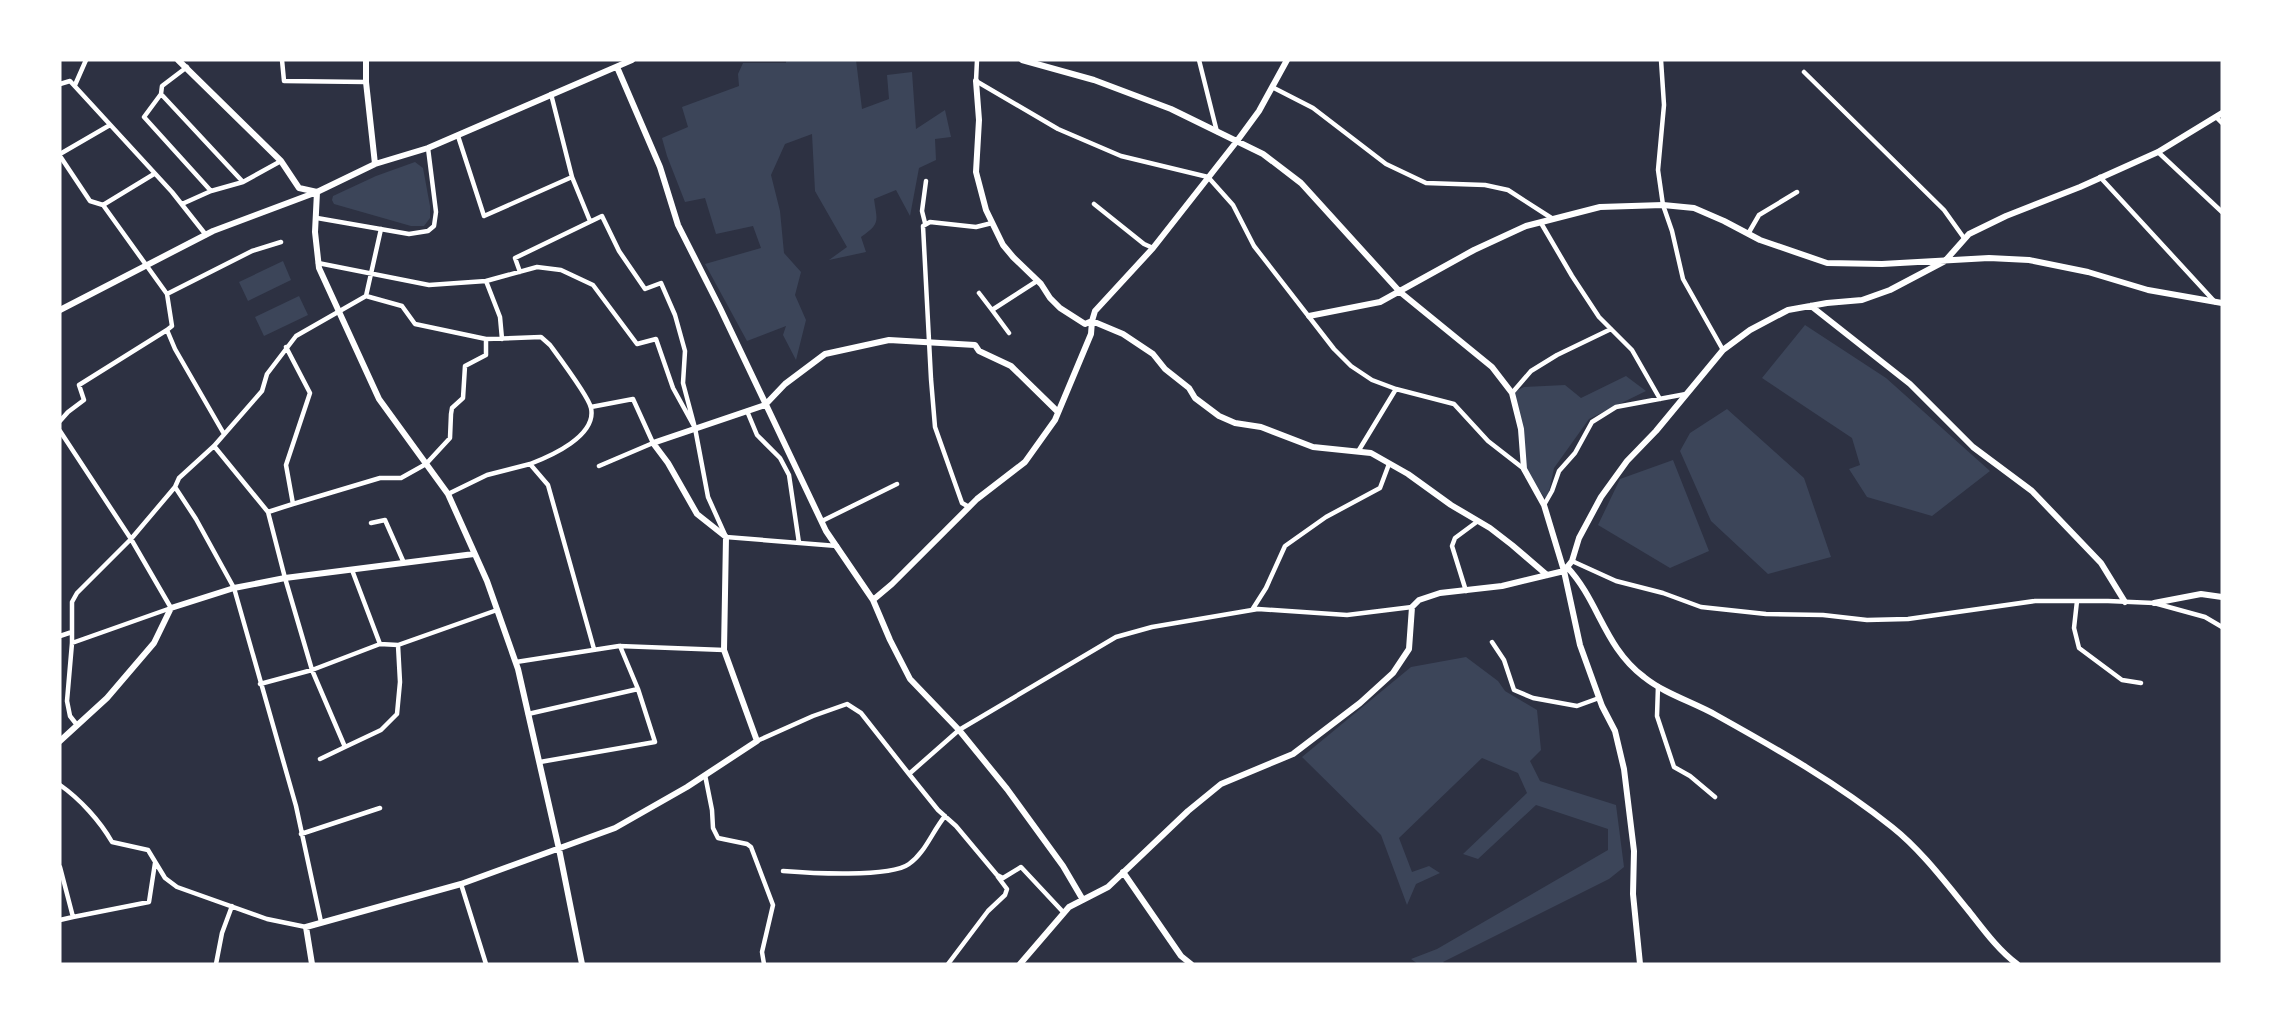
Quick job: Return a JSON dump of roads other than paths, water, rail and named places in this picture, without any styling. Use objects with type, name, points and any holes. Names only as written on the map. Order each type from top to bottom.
[{"type":"street","points":[[75,85],[86,60]]},
{"type":"street","points":[[178,60],[281,161],[299,188],[317,192]]},
{"type":"street","points":[[282,60],[285,81],[366,82]]},
{"type":"street","points":[[366,60],[366,82],[375,164]]},
{"type":"street","points":[[60,310],[206,235],[317,192],[375,164],[458,136],[551,93],[632,60]]},
{"type":"street","points":[[977,60],[979,120],[976,172],[981,196],[1003,245],[1060,308],[1085,324],[1092,321],[1123,334],[1153,354],[1165,369],[1189,388],[1195,398],[1219,416],[1235,423],[1261,427],[1313,447],[1371,453],[1408,474],[1512,544],[1547,575]]},
{"type":"street","points":[[1023,60],[1094,80],[1171,109],[1263,154],[1301,183],[1400,292],[1492,367],[1512,393],[1521,429],[1524,469]]},
{"type":"street","points":[[1199,60],[1217,132]]},
{"type":"street","points":[[873,600],[969,507],[1025,462],[1055,420],[1091,334],[1095,311],[1153,248],[1237,141],[1259,111],[1287,60]]},
{"type":"street","points":[[1661,60],[1664,105],[1658,170],[1663,205],[1672,231],[1683,279],[1723,350]]},
{"type":"street","points":[[187,67],[162,86],[161,94],[144,117],[211,191]]},
{"type":"street","points":[[617,67],[660,167],[678,225],[822,522],[873,600],[910,679],[959,730],[1007,789],[1063,866],[1083,900]]},
{"type":"street","points":[[1804,72],[1944,210],[1964,238]]},
{"type":"street","points":[[60,84],[70,81],[75,85],[182,204],[206,235]]},
{"type":"street","points":[[976,81],[1058,129],[1121,156],[1208,177],[1233,205],[1254,246],[1334,349],[1352,366],[1372,380],[1396,389],[1454,404],[1488,441],[1524,469],[1544,505],[1567,567],[1580,645],[1599,698],[1615,731],[1624,769],[1634,851],[1633,894],[1640,964]]},
{"type":"street","points":[[1272,87],[1313,108],[1386,164],[1426,183],[1485,185],[1508,190],[1554,220]]},
{"type":"street","points":[[551,93],[572,177],[590,221]]},
{"type":"street","points":[[161,94],[243,182]]},
{"type":"street","points":[[1567,567],[1579,538],[1601,497],[1627,461],[1656,431],[1723,350],[1750,330],[1788,310],[1862,300],[1890,290],[1945,261],[1964,238],[2006,216],[2158,152],[2219,115],[2222,123]]},
{"type":"street","points":[[60,421],[68,411],[84,400],[79,386],[172,326],[167,294],[103,205],[90,201],[60,155],[110,125]]},
{"type":"street","points":[[458,136],[484,216],[572,177]]},
{"type":"street","points":[[317,218],[419,234],[428,231],[434,226],[436,212],[428,148]]},
{"type":"street","points":[[2158,152],[2222,212]]},
{"type":"street","points":[[182,204],[211,191],[243,182],[281,161]]},
{"type":"street","points":[[103,205],[154,174]]},
{"type":"street","points":[[2100,177],[2219,303]]},
{"type":"street","points":[[926,181],[922,211],[925,223],[923,226],[935,428],[962,503],[969,507]]},
{"type":"street","points":[[317,192],[315,232],[318,263],[379,399],[447,494],[474,554],[516,662],[540,762],[582,964]]},
{"type":"street","points":[[1748,234],[1759,215],[1797,192]]},
{"type":"street","points":[[1095,204],[1144,244],[1153,248]]},
{"type":"street","points":[[1309,316],[1380,302],[1474,250],[1526,226],[1600,207],[1663,205],[1694,208],[1748,234],[1799,255],[1827,263],[1882,264],[1989,258],[2029,260],[2088,272],[2148,290],[2219,303]]},
{"type":"street","points":[[519,272],[515,258],[602,216],[619,251],[645,289],[661,283],[675,315],[685,351],[683,383],[695,428],[708,497],[726,537],[724,650],[757,741]]},
{"type":"street","points":[[925,223],[976,227],[992,223]]},
{"type":"street","points":[[1541,223],[1599,316],[1632,350],[1660,399]]},
{"type":"street","points":[[366,296],[381,229]]},
{"type":"street","points":[[167,294],[252,251],[281,242]]},
{"type":"street","points":[[318,263],[429,285],[486,281],[537,267],[561,270],[593,285],[637,344],[656,339],[673,388],[695,428]]},
{"type":"street","points":[[486,281],[500,316],[502,339]]},
{"type":"street","points":[[992,310],[1037,281]]},
{"type":"street","points":[[979,293],[1009,333]]},
{"type":"street","points":[[77,725],[70,716],[67,701],[72,642],[72,602],[77,593],[130,538],[175,487],[179,478],[214,446],[262,391],[267,374],[296,336],[366,296],[402,306],[415,324],[486,339],[541,337],[550,345],[591,407],[591,422],[574,442],[558,453],[530,464],[487,475],[447,494]]},
{"type":"street","points":[[1811,306],[1910,384],[1973,447],[2032,491],[2101,563],[2125,602]]},
{"type":"street","points":[[1512,393],[1531,372],[1557,355],[1611,329]]},
{"type":"street","points":[[167,330],[175,349],[224,434]]},
{"type":"street","points":[[268,512],[380,478],[401,478],[426,464],[450,438],[452,408],[463,398],[465,366],[486,356],[486,339]]},
{"type":"street","points":[[599,466],[653,443],[765,405],[785,384],[825,354],[889,340],[975,345],[979,351],[1011,366],[1058,412]]},
{"type":"street","points":[[286,347],[310,393],[286,465],[293,504]]},
{"type":"street","points":[[1359,450],[1396,389]]},
{"type":"street","points":[[1544,505],[1559,471],[1575,453],[1592,422],[1616,407],[1686,394]]},
{"type":"street","points":[[591,407],[633,399],[653,443],[668,463],[697,514],[726,537],[837,546]]},
{"type":"street","points":[[747,411],[757,435],[780,458],[789,475],[799,543]]},
{"type":"street","points":[[60,431],[130,538],[171,608]]},
{"type":"street","points":[[214,446],[268,512],[312,670],[345,747]]},
{"type":"street","points":[[530,464],[548,484],[594,649]]},
{"type":"street","points":[[1252,610],[1266,588],[1285,546],[1326,518],[1380,488],[1389,464]]},
{"type":"street","points":[[822,522],[897,484]]},
{"type":"street","points":[[175,487],[196,519],[234,588],[296,806],[321,922]]},
{"type":"street","points":[[371,523],[385,520],[404,563]]},
{"type":"street","points":[[1466,591],[1452,546],[1455,538],[1478,522]]},
{"type":"street","points":[[72,642],[234,588],[285,578],[474,554]]},
{"type":"street","points":[[1567,567],[1581,582],[1600,622],[1617,650],[1643,677],[1814,771],[1893,828],[1954,892],[2001,950],[2017,964]]},
{"type":"street","points":[[909,774],[959,730],[1116,637],[1152,627],[1252,610],[1347,615],[1412,607],[1419,600],[1440,593],[1502,586],[1547,575],[1567,567],[1663,593],[1701,607],[1766,614],[1823,615],[1867,620],[1908,619],[2036,601],[2154,603],[2201,594],[2222,596]]},
{"type":"street","points":[[352,570],[380,644]]},
{"type":"street","points":[[2077,601],[2074,628],[2079,648],[2122,680],[2141,682]]},
{"type":"street","points":[[2154,603],[2205,617],[2222,627]]},
{"type":"street","points":[[1020,964],[1069,907],[1108,887],[1188,811],[1221,784],[1293,754],[1360,703],[1393,673],[1409,649],[1412,607]]},
{"type":"street","points":[[60,741],[107,698],[154,643],[171,608]]},
{"type":"street","points":[[260,684],[312,670],[380,644],[398,645],[497,610]]},
{"type":"street","points":[[60,636],[72,632]]},
{"type":"street","points":[[1492,642],[1504,660],[1514,690],[1533,698],[1577,706],[1599,698]]},
{"type":"street","points":[[320,759],[381,730],[397,714],[400,682],[398,645]]},
{"type":"street","points":[[516,662],[620,646],[724,650]]},
{"type":"street","points":[[540,762],[655,742],[638,689],[620,646]]},
{"type":"street","points":[[1658,686],[1657,716],[1674,767],[1690,776],[1715,797]]},
{"type":"street","points":[[528,714],[638,689]]},
{"type":"street","points":[[60,785],[79,801],[112,842],[148,850],[165,878],[177,887],[267,919],[306,927],[461,884],[615,828],[705,775],[757,741],[813,716],[847,704],[861,714],[1007,889],[1005,895],[988,911],[948,964]]},
{"type":"street","points":[[705,775],[713,828],[718,838],[747,844],[751,847],[773,905],[762,952],[764,964]]},
{"type":"street","points":[[301,834],[380,808]]},
{"type":"street","points":[[783,871],[849,874],[906,866],[920,854],[945,816]]},
{"type":"street","points":[[60,920],[149,902],[155,861]]},
{"type":"street","points":[[60,867],[73,917]]},
{"type":"street","points":[[997,875],[1003,878],[1021,867],[1051,896],[1064,913]]},
{"type":"street","points":[[1123,872],[1181,956],[1191,964]]},
{"type":"street","points":[[461,884],[486,964]]},
{"type":"street","points":[[216,964],[222,933],[232,906]]},
{"type":"street","points":[[306,927],[312,964]]}]
